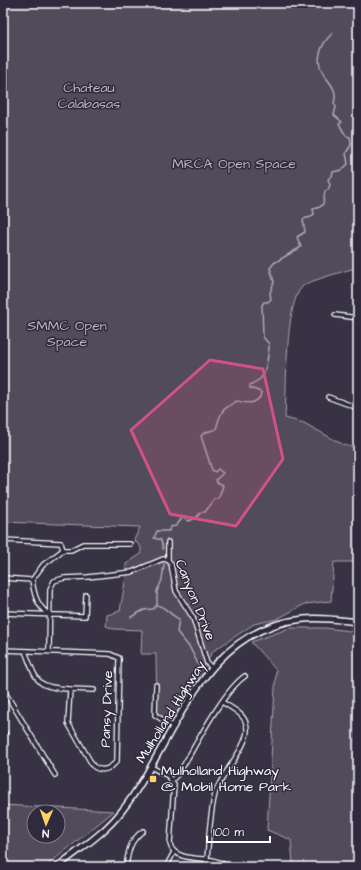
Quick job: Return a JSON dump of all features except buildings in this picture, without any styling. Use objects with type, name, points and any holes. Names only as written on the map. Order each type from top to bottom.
[{"type":"main road","name":"Mulholland Highway","points":[[56,867],[98,834],[120,813],[151,767],[211,667],[243,639],[271,625],[309,618],[358,622]]},
{"type":"street","points":[[335,315],[358,318]]},
{"type":"street","points":[[328,396],[358,408]]},
{"type":"street","points":[[3,540],[59,542],[63,550]]},
{"type":"street","points":[[168,542],[168,560]]},
{"type":"street","points":[[50,614],[41,608],[34,593],[32,580],[42,565],[63,550],[71,550],[83,544],[130,544]]},
{"type":"street","name":"Canyon Drive","points":[[50,651],[50,589],[54,581],[58,579],[132,572],[146,567],[157,560],[168,560],[172,567],[176,591],[191,614],[207,663],[211,667]]},
{"type":"street","points":[[3,578],[32,580]]},
{"type":"street","points":[[3,613],[85,616],[86,595]]},
{"type":"street","points":[[3,659],[5,650],[50,651]]},
{"type":"street","points":[[25,651],[36,679],[42,685],[50,689],[94,690]]},
{"type":"street","name":"Pansy Drive","points":[[50,651],[110,654],[119,658],[117,761],[110,768],[103,770],[96,768],[68,723],[70,689]]},
{"type":"street","points":[[171,781],[180,773],[222,702],[236,682],[245,676]]},
{"type":"street","points":[[156,685],[155,715],[174,727]]},
{"type":"street","points":[[3,689],[55,775]]},
{"type":"street","points":[[206,867],[214,795],[220,781],[244,743],[248,729],[242,716],[222,702]]},
{"type":"street","points":[[3,757],[4,733]]},
{"type":"street","points":[[151,767],[168,776],[175,789],[170,844],[174,852],[182,856],[207,859],[230,867]]},
{"type":"street","points":[[126,867],[130,846],[134,839],[143,831]]},
{"type":"street","points":[[166,867],[174,852]]},
{"type":"highlighted area","points":[[210,360],[263,369],[283,459],[236,526],[170,514],[131,430]]},
{"type":"green space","points":[[3,3],[358,3],[358,267],[306,284],[297,295],[292,310],[289,328],[285,418],[304,423],[342,444],[358,449],[358,562],[334,562],[331,601],[305,604],[277,619],[254,624],[213,651],[172,722],[157,713],[156,654],[141,654],[142,630],[114,629],[106,626],[107,615],[120,611],[126,576],[126,564],[141,554],[141,547],[134,540],[140,527],[3,522]]},
{"type":"green space","points":[[290,628],[325,628],[358,632],[358,867],[291,867],[293,863],[291,840],[267,830],[276,670],[251,642]]},
{"type":"green space","points":[[3,805],[26,806],[26,844],[66,844],[66,808],[114,811],[45,867],[3,867]]},
{"type":"waterway","points":[[163,549],[161,540],[154,538],[157,531],[169,531],[170,527],[176,526],[183,517],[189,521],[197,517],[201,512],[205,512],[215,499],[219,498],[223,485],[216,480],[223,473],[218,469],[215,472],[212,470],[201,436],[204,433],[216,429],[222,412],[237,401],[247,403],[258,400],[260,397],[261,392],[250,388],[250,385],[260,379],[263,375],[268,357],[269,344],[263,337],[262,305],[264,302],[268,302],[271,299],[270,293],[274,282],[270,268],[274,263],[301,247],[297,237],[305,232],[303,219],[311,217],[314,214],[313,209],[320,207],[323,204],[325,191],[328,190],[330,185],[328,179],[332,176],[333,172],[342,170],[348,164],[346,153],[351,145],[350,137],[346,136],[339,124],[342,122],[334,115],[336,107],[334,103],[334,91],[321,69],[319,58],[322,47],[333,33]]},
{"type":"waterway","points":[[164,564],[162,580],[157,591],[157,605],[163,607],[179,619],[177,632],[190,648],[200,668]]},
{"type":"waterway","points":[[131,617],[144,610],[153,609],[157,605]]},
{"type":"place","name":"Mulholland Highway @ Mobil Home Park","points":[[153,779]]},
{"type":"park label","name":"Chateau Calabasas","points":[[89,96]]},
{"type":"park label","name":"MRCA Open Space","points":[[234,164]]},
{"type":"park label","name":"SMMC Open Space","points":[[67,334]]}]
